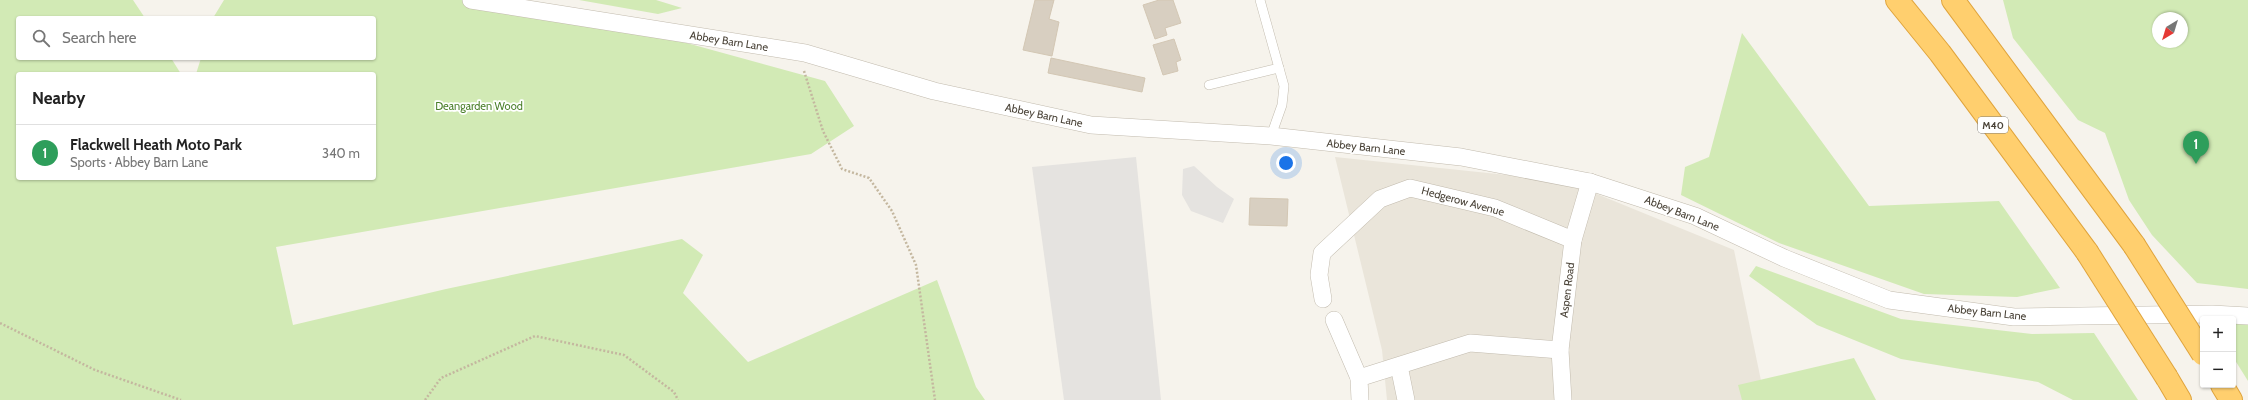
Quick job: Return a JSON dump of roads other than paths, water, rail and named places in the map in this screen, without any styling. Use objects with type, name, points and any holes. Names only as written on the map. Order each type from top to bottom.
[{"type":"highway","name":"M40","points":[[1897,0],[1940,54],[2087,252],[2180,400]]},
{"type":"highway","points":[[1952,0],[2134,245],[2202,352]]},
{"type":"highway","points":[[2224,388],[2231,400]]},
{"type":"street","name":"Abbey Barn Lane","points":[[471,0],[805,53],[934,91],[1092,125],[1270,136],[1461,157],[1590,182],[1695,216],[1784,258],[1889,300],[2014,318],[2212,314],[2248,316]]},
{"type":"street","name":"Aspen Road","points":[[1563,400],[1560,350],[1573,240],[1590,182]]},
{"type":"street","name":"Hedgerow Avenue","points":[[1323,299],[1319,275],[1322,253],[1380,199],[1410,188],[1495,208],[1573,240]]},
{"type":"street","points":[[1334,320],[1359,378],[1360,400]]},
{"type":"street","points":[[1359,378],[1470,343],[1560,350]]},
{"type":"street","points":[[1399,366],[1406,400]]},
{"type":"lane","points":[[1260,0],[1284,86],[1282,105],[1270,136]]},
{"type":"lane","points":[[1209,85],[1279,68]]},
{"type":"place","name":"Flackwell Heath Moto Park","points":[[2196,164]]},
{"type":"park label","name":"Deangarden Wood","points":[[479,106]]}]
